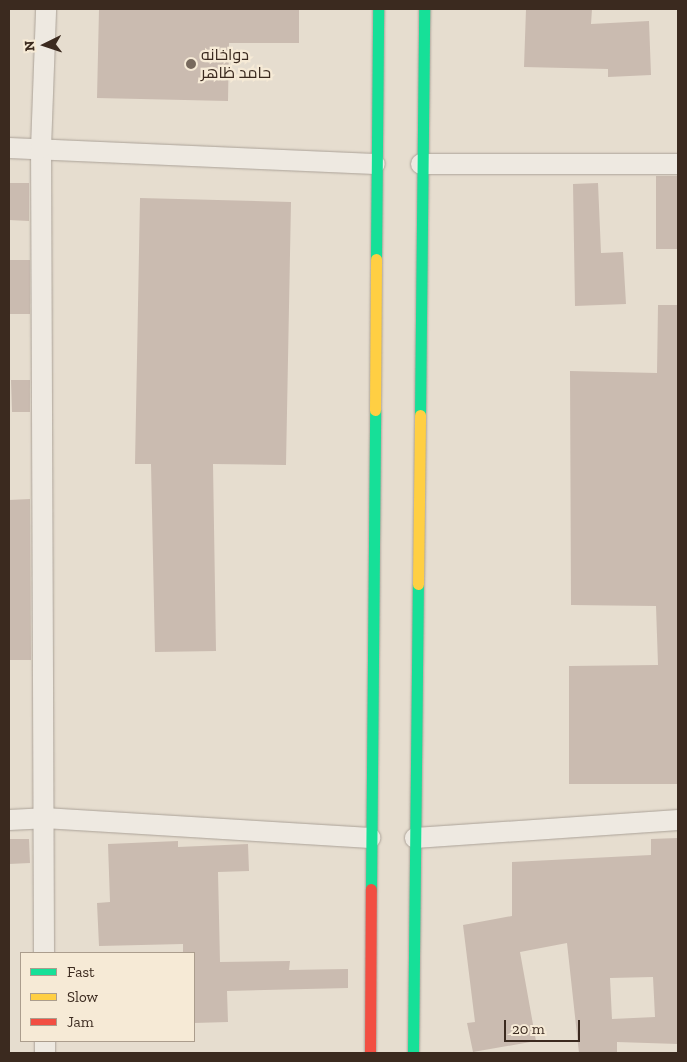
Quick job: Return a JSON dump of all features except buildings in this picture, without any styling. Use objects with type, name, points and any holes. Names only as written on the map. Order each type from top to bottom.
[{"type":"main road","points":[[370,1053],[375,164],[378,9]]},
{"type":"main road","points":[[414,1053],[421,164],[424,9]]},
{"type":"street","points":[[44,952],[41,148],[46,9]]},
{"type":"street","points":[[9,148],[375,164]]},
{"type":"street","points":[[421,164],[678,164]]},
{"type":"street","points":[[9,820],[44,818],[370,838]]},
{"type":"street","points":[[415,838],[678,820]]},
{"type":"traffic: fast","points":[[376,259],[378,9]]},
{"type":"traffic: fast","points":[[420,415],[424,9]]},
{"type":"traffic: fast","points":[[371,889],[375,410]]},
{"type":"traffic: fast","points":[[413,1053],[418,584]]},
{"type":"traffic: slow","points":[[375,410],[376,259]]},
{"type":"traffic: slow","points":[[418,584],[420,415]]},
{"type":"traffic: jam","points":[[370,1053],[371,889]]},
{"type":"place","name":"دواخانه حامد ظاهر","points":[[191,64]]}]
